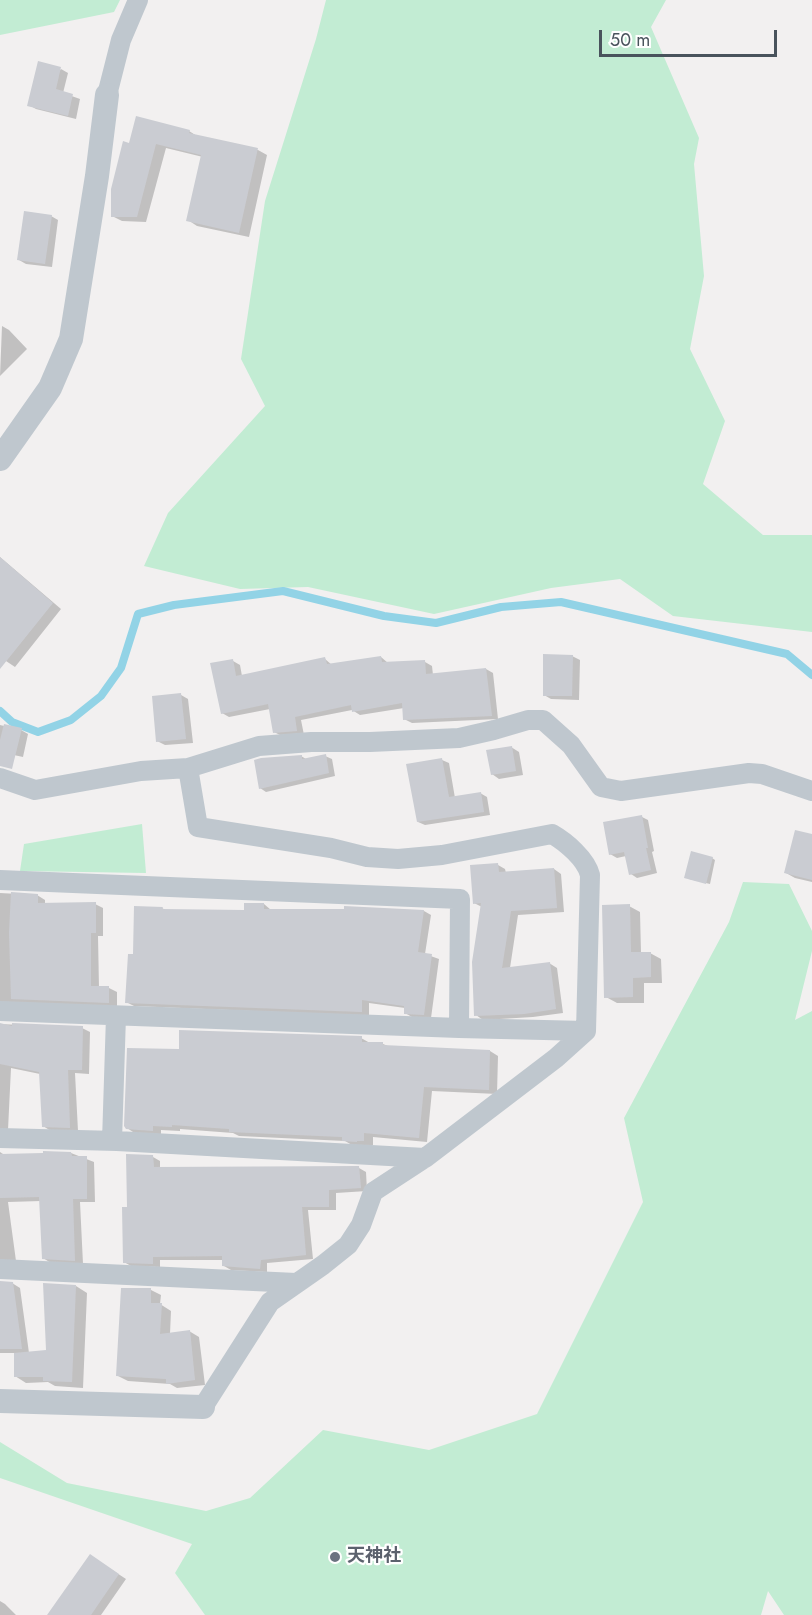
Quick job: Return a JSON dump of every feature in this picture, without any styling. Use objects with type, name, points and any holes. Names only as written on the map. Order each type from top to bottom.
[{"type":"street","points":[[0,459],[50,388],[71,339],[97,176],[107,95],[121,40],[138,0]]},
{"type":"street","points":[[0,778],[34,790],[141,771],[188,768],[259,746],[311,742],[459,738],[528,720],[543,720],[571,745],[601,788],[621,791],[749,773],[762,774],[812,791]]},
{"type":"street","points":[[0,1401],[203,1407],[270,1302],[348,1245],[361,1226],[373,1192],[424,1158],[555,1058],[586,1031],[590,875],[588,867],[561,839],[552,834],[442,855],[398,859],[367,857],[332,848],[198,828],[188,768]]},
{"type":"street","points":[[0,880],[460,899],[459,1028]]},
{"type":"street","points":[[0,1011],[586,1031]]},
{"type":"street","points":[[112,1141],[116,1016]]},
{"type":"street","points":[[0,1138],[112,1141],[424,1158]]},
{"type":"street","points":[[0,1269],[296,1283]]},
{"type":"green space","points":[[0,0],[120,0],[114,12],[0,35]]},
{"type":"green space","points":[[326,0],[666,0],[651,27],[699,138],[694,164],[704,276],[690,349],[725,421],[703,484],[763,535],[812,535],[812,632],[673,616],[620,579],[551,588],[434,614],[308,587],[240,589],[144,566],[168,513],[265,406],[241,359],[265,201]]},
{"type":"green space","points":[[142,824],[146,873],[20,871],[24,844]]},
{"type":"green space","points":[[743,882],[789,884],[812,931],[812,951],[795,1020],[812,1011],[812,1615],[784,1615],[768,1591],[761,1615],[205,1615],[175,1573],[192,1544],[0,1478],[0,1442],[67,1483],[206,1511],[250,1498],[323,1430],[429,1450],[537,1414],[643,1202],[624,1118],[729,922]]},
{"type":"building","points":[[38,61],[61,67],[56,89],[73,94],[68,116],[27,106]]},
{"type":"building","points":[[136,116],[190,130],[189,133],[258,148],[239,233],[186,221],[201,155],[156,144],[137,217],[111,217],[111,189],[123,141],[129,143]]},
{"type":"building","points":[[24,211],[52,215],[45,264],[17,260]]},
{"type":"building","points":[[0,557],[53,603],[0,669]]},
{"type":"building","points":[[543,654],[573,655],[572,696],[543,696]]},
{"type":"building","points":[[381,656],[382,662],[425,660],[426,674],[486,668],[492,716],[403,720],[402,703],[352,712],[351,705],[295,717],[297,731],[273,733],[268,704],[221,714],[210,663],[233,659],[236,676],[325,657],[327,664]]},
{"type":"building","points":[[181,693],[186,739],[156,742],[152,696]]},
{"type":"building","points":[[4,724],[22,728],[12,769],[0,766],[0,740]]},
{"type":"building","points":[[512,746],[516,771],[491,775],[486,750]]},
{"type":"building","points":[[326,754],[329,773],[259,789],[254,760],[302,755],[302,759]]},
{"type":"building","points":[[442,758],[449,797],[481,792],[484,812],[417,822],[406,764]]},
{"type":"building","points":[[642,815],[651,870],[629,875],[624,852],[609,855],[603,822]]},
{"type":"building","points":[[795,830],[812,834],[812,880],[784,873]]},
{"type":"building","points":[[691,851],[713,857],[706,884],[684,878]]},
{"type":"building","points":[[498,863],[499,872],[554,868],[557,908],[511,911],[502,968],[550,962],[556,1009],[524,1014],[474,1016],[472,962],[481,903],[473,904],[470,865]]},
{"type":"building","points":[[11,892],[38,894],[38,903],[96,902],[96,933],[91,933],[91,986],[109,986],[109,1003],[11,999],[9,933]]},
{"type":"building","points":[[244,903],[264,903],[264,909],[344,909],[344,906],[424,910],[418,952],[432,954],[424,1015],[404,1014],[404,1006],[362,1000],[362,1012],[125,1003],[128,954],[133,954],[134,906],[163,907],[162,909],[244,910]]},
{"type":"building","points":[[630,904],[631,952],[651,952],[651,977],[633,978],[633,997],[604,998],[602,905]]},
{"type":"building","points":[[0,1023],[12,1026],[12,1023],[83,1026],[82,1070],[68,1070],[70,1128],[42,1127],[39,1072],[0,1064]]},
{"type":"building","points":[[179,1030],[362,1036],[362,1042],[383,1042],[383,1045],[490,1050],[489,1090],[424,1087],[419,1138],[364,1133],[364,1141],[357,1142],[342,1141],[342,1137],[229,1132],[229,1129],[172,1125],[172,1127],[153,1126],[153,1131],[126,1129],[124,1126],[127,1048],[179,1049]]},
{"type":"building","points":[[43,1151],[71,1152],[72,1156],[87,1156],[87,1199],[73,1199],[75,1261],[42,1259],[39,1197],[0,1198],[0,1154],[43,1153]]},
{"type":"building","points":[[126,1154],[153,1155],[154,1167],[359,1166],[361,1188],[329,1190],[329,1207],[302,1207],[306,1255],[261,1260],[260,1269],[222,1266],[222,1256],[153,1257],[153,1264],[123,1263],[122,1207],[127,1207]]},
{"type":"building","points":[[0,1281],[13,1282],[22,1349],[0,1349]]},
{"type":"building","points":[[43,1283],[76,1285],[72,1382],[43,1381],[43,1377],[14,1377],[14,1353],[46,1350]]},
{"type":"building","points":[[121,1288],[151,1288],[151,1303],[162,1303],[160,1334],[190,1330],[195,1380],[166,1384],[166,1379],[116,1376]]},
{"type":"building","points":[[90,1554],[119,1574],[91,1615],[47,1615]]},
{"type":"waterway","points":[[0,711],[12,722],[38,732],[71,720],[101,696],[121,668],[138,614],[174,605],[283,591],[384,616],[436,623],[501,607],[561,602],[787,654],[812,675]]},
{"type":"place","name":"天神社","points":[[335,1557]]}]
